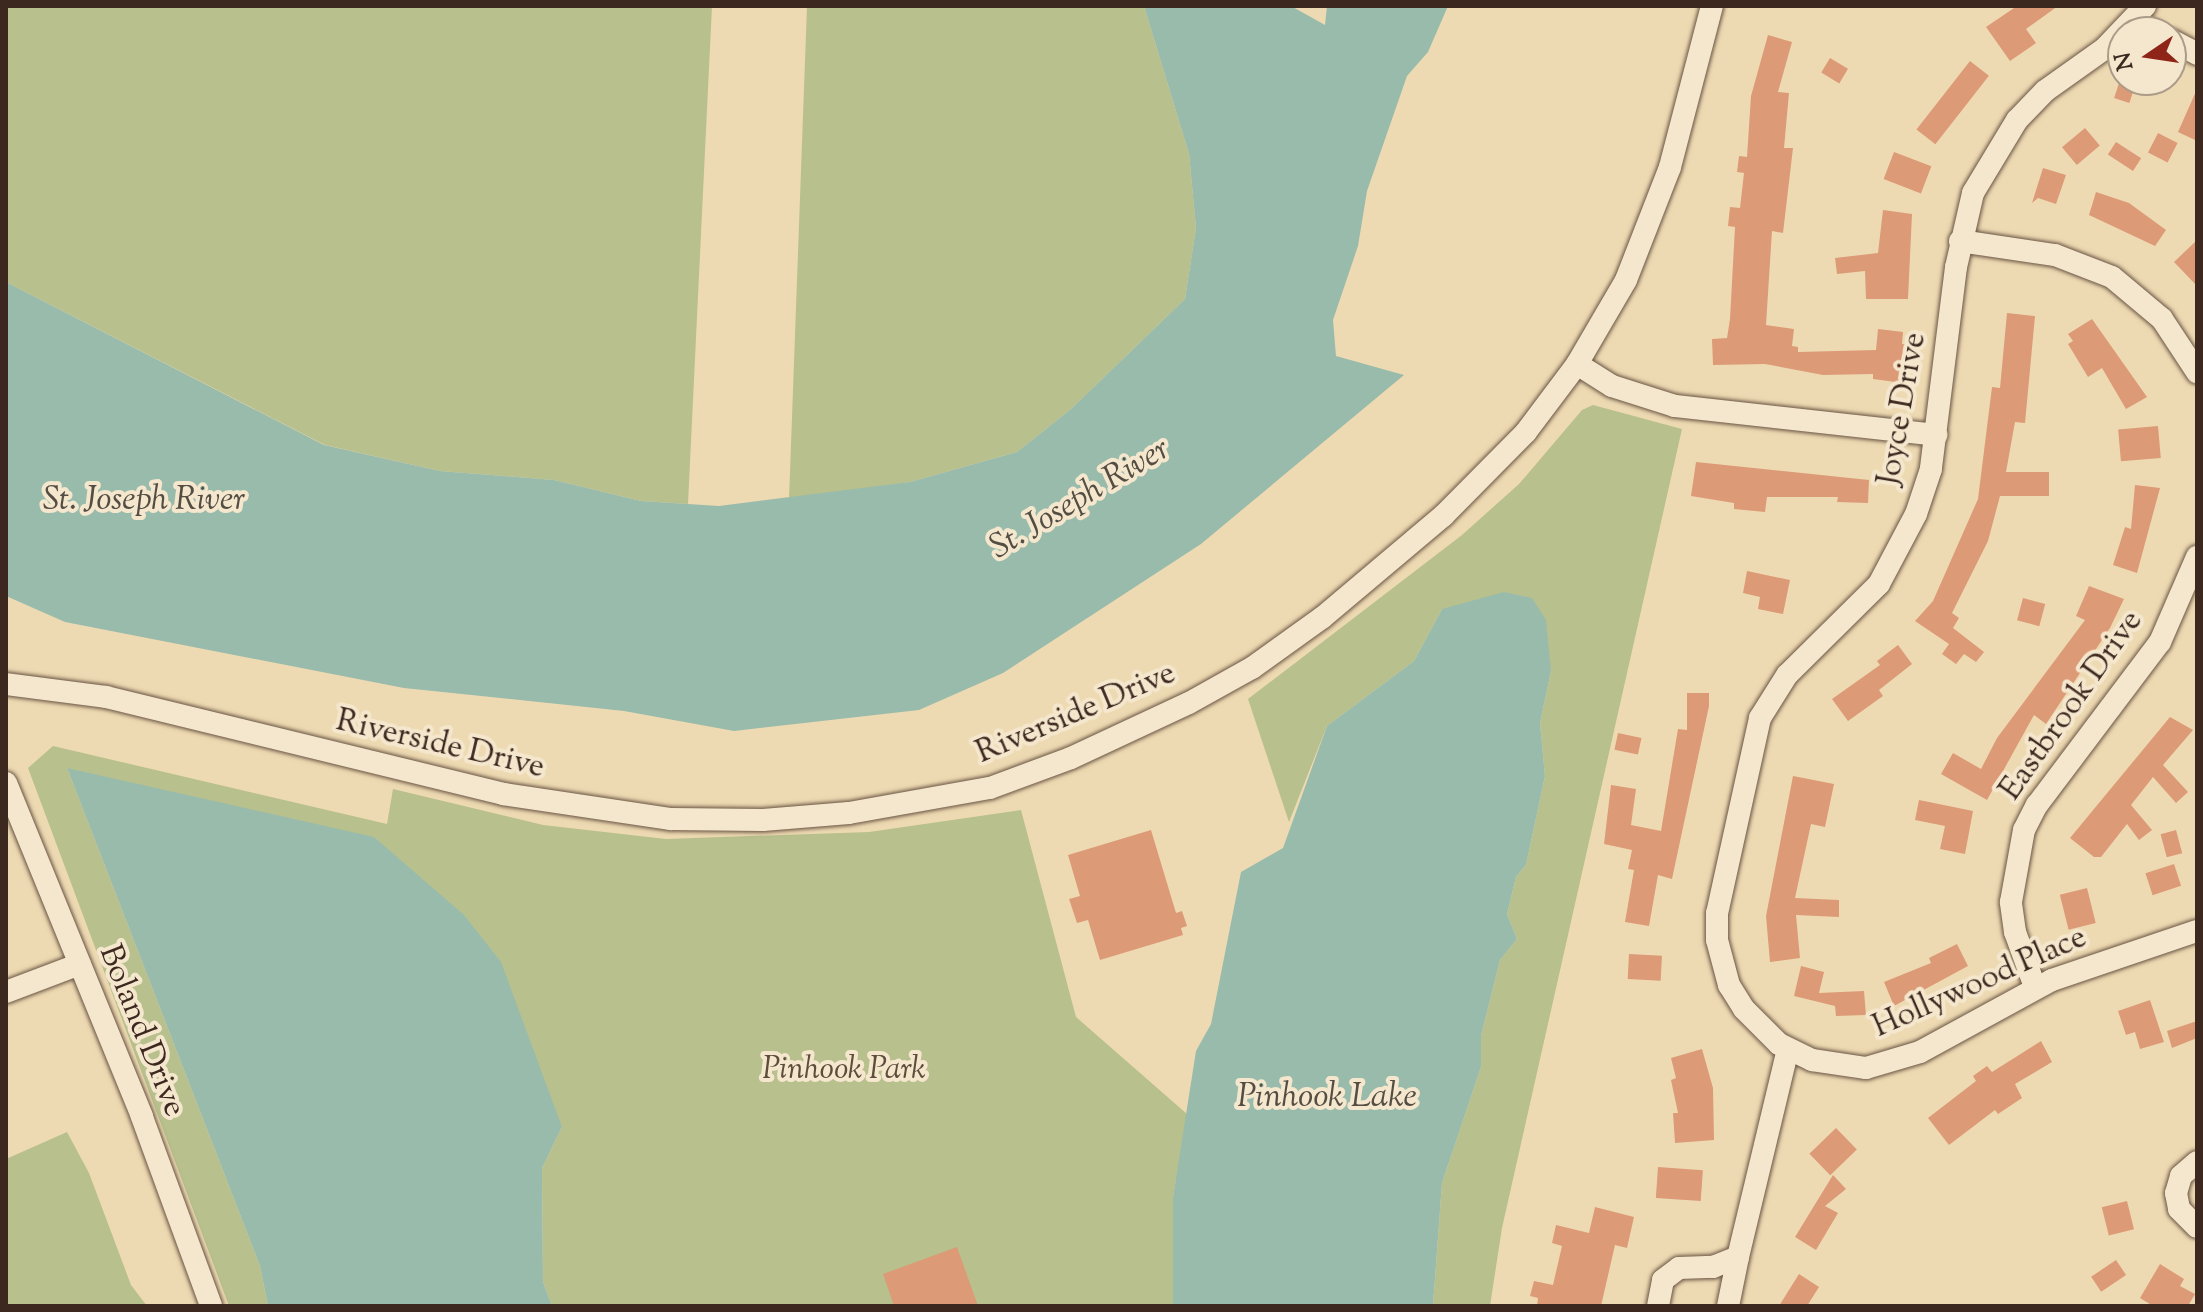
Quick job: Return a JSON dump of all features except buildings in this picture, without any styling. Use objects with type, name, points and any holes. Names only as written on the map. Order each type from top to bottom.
[{"type":"street","name":"Riverside Drive","points":[[6,684],[106,697],[503,794],[596,811],[671,819],[763,820],[849,813],[990,788],[1095,748],[1189,703],[1311,625],[1495,466],[1577,364],[1626,280],[1651,221],[1712,6]]},
{"type":"street","name":"Joyce Drive","points":[[1788,1049],[1744,1009],[1726,976],[1717,940],[1717,913],[1754,736],[1771,696],[1787,675],[1850,618],[1899,552],[1931,469],[1960,241],[1973,193],[1993,152],[2017,120],[2045,91],[2139,13]]},
{"type":"street","points":[[1960,241],[2055,255],[2112,277],[2162,319],[2197,372]]},
{"type":"street","points":[[1577,364],[1612,386],[1675,406],[1936,435]]},
{"type":"street","name":"Eastbrook Drive","points":[[2035,987],[2015,932],[2011,902],[2024,830],[2037,805],[2160,642],[2197,557]]},
{"type":"street","name":"Boland Drive","points":[[6,783],[14,825],[80,964],[211,1306]]},
{"type":"street","name":"Hollywood Place","points":[[1788,1049],[1838,1067],[1892,1064],[2035,987],[2197,931]]},
{"type":"street","points":[[6,992],[80,964]]},
{"type":"street","points":[[1728,1306],[1788,1049]]},
{"type":"street","points":[[2197,1162],[2181,1176],[2176,1193],[2179,1209],[2197,1227]]},
{"type":"street","points":[[1658,1306],[1663,1280],[1679,1268],[1713,1267],[1738,1257]]},
{"type":"green space","points":[[6,6],[712,6],[688,504],[641,501],[554,480],[440,471],[325,445],[6,282]]},
{"type":"green space","points":[[807,6],[1144,6],[1189,154],[1196,228],[1185,299],[1071,409],[1017,452],[910,482],[789,500]]},
{"type":"green space","points":[[1593,405],[1682,429],[1502,1228],[1490,1306],[1433,1306],[1442,1183],[1481,1067],[1481,1036],[1500,960],[1517,939],[1507,914],[1516,877],[1526,865],[1545,776],[1540,723],[1551,671],[1442,609],[1414,661],[1327,726],[1289,822],[1248,699],[1462,535],[1519,484],[1582,410]]},
{"type":"green space","name":"Pinhook Park","points":[[53,746],[387,824],[393,789],[543,825],[666,839],[869,832],[1021,810],[1076,1017],[1187,1114],[1173,1197],[1173,1306],[552,1306],[543,1282],[542,1168],[562,1127],[67,768],[260,1266],[268,1306],[229,1306],[28,768]]},
{"type":"green space","points":[[67,1132],[89,1173],[131,1285],[147,1306],[6,1306],[6,1159]]},
{"type":"water","name":"St. Joseph River","points":[[1144,6],[1291,6],[1325,25],[1327,6],[1448,6],[1428,52],[1407,76],[1367,191],[1358,246],[1333,320],[1336,356],[1404,375],[1201,544],[1003,673],[919,710],[734,731],[624,711],[404,688],[65,622],[6,596],[6,282],[324,445],[440,471],[554,480],[641,501],[719,506],[910,482],[1017,452],[1071,409],[1185,299],[1196,228],[1189,154]]},
{"type":"water","name":"Pinhook Lake","points":[[1504,592],[1532,598],[1546,620],[1551,671],[1540,723],[1545,776],[1526,865],[1516,877],[1507,914],[1517,939],[1500,960],[1481,1036],[1481,1067],[1442,1183],[1433,1306],[1173,1306],[1173,1197],[1196,1051],[1211,1024],[1241,872],[1283,848],[1327,726],[1414,661],[1442,609]]},
{"type":"water","points":[[67,768],[374,837],[464,915],[501,962],[562,1127],[542,1168],[543,1282],[552,1306],[268,1306],[260,1266]]}]
